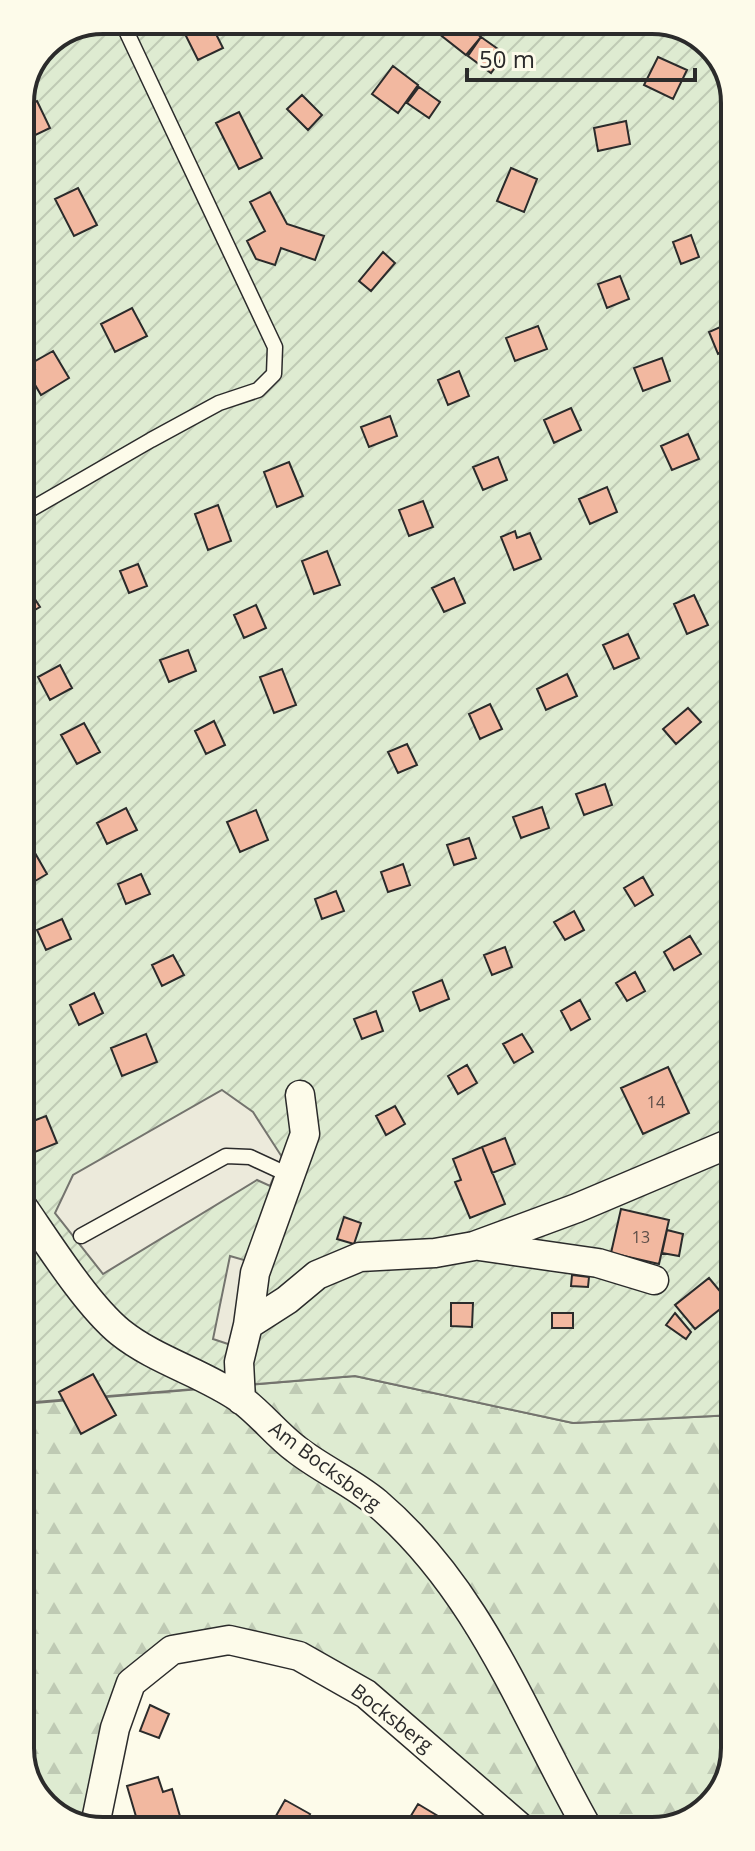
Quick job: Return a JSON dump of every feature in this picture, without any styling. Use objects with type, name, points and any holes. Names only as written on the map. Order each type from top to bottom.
[{"type":"street","points":[[241,1400],[239,1362],[255,1273],[305,1134],[300,1095]]},
{"type":"street","points":[[248,1325],[287,1300],[317,1275],[360,1257],[435,1253],[474,1246],[577,1208],[721,1147]]},
{"type":"street","name":"Am Bocksberg","points":[[34,1222],[94,1304],[119,1331],[152,1353],[241,1400],[295,1449],[376,1502],[417,1544],[471,1609],[509,1674],[582,1817]]},
{"type":"street","points":[[474,1246],[598,1263],[654,1280]]},
{"type":"street","name":"Bocksberg","points":[[97,1817],[115,1728],[131,1683],[172,1650],[229,1640],[299,1656],[366,1694],[503,1817]]},
{"type":"lane","points":[[34,508],[219,403],[258,390],[274,374],[275,347],[128,34]]},
{"type":"lane","points":[[81,1236],[226,1156],[250,1157],[291,1176]]},
{"type":"green space","points":[[89,35],[666,35],[679,39],[704,57],[717,81],[720,95],[721,1416],[573,1423],[355,1376],[34,1402],[35,89],[39,76],[54,54],[76,39]]},
{"type":"green space","points":[[355,1376],[573,1423],[721,1416],[721,1748],[714,1779],[694,1803],[666,1816],[508,1817],[366,1694],[229,1640],[131,1683],[97,1817],[72,1810],[48,1790],[41,1779],[34,1748],[34,1403]]},
{"type":"shaded area","points":[[222,1090],[253,1112],[282,1157],[270,1186],[257,1180],[103,1274],[55,1213],[73,1175]]},
{"type":"shaded area","points":[[230,1256],[265,1266],[249,1351],[213,1339]]},
{"type":"building","points":[[185,34],[216,34],[223,48],[198,60]]},
{"type":"building","points":[[439,34],[477,34],[481,37],[466,55]]},
{"type":"building","points":[[481,37],[505,54],[491,73],[468,56]]},
{"type":"building","points":[[658,57],[687,70],[673,99],[644,85]]},
{"type":"building","points":[[393,66],[418,85],[398,113],[372,94]]},
{"type":"building","points":[[419,87],[440,102],[429,118],[407,103]]},
{"type":"building","points":[[302,95],[322,115],[308,130],[287,109]]},
{"type":"building","points":[[37,101],[50,128],[34,136],[34,102]]},
{"type":"building","points":[[239,112],[262,158],[239,169],[216,123]]},
{"type":"building","points":[[626,121],[630,144],[598,151],[594,128]]},
{"type":"building","points":[[511,168],[537,179],[524,212],[497,201]]},
{"type":"building","points":[[78,188],[97,225],[74,236],[55,199]]},
{"type":"building","points":[[270,192],[287,224],[324,236],[315,260],[281,248],[275,265],[256,259],[247,241],[265,231],[250,202]]},
{"type":"building","points":[[691,235],[699,257],[681,264],[673,242]]},
{"type":"building","points":[[383,252],[395,263],[371,291],[359,281]]},
{"type":"building","points":[[620,276],[629,299],[607,308],[598,284]]},
{"type":"building","points":[[132,308],[147,336],[115,352],[101,324]]},
{"type":"building","points":[[538,326],[547,349],[515,361],[506,338]]},
{"type":"building","points":[[721,327],[721,353],[718,354],[709,332]]},
{"type":"building","points":[[53,351],[69,378],[41,395],[34,383],[34,362]]},
{"type":"building","points":[[662,358],[670,381],[643,391],[634,368]]},
{"type":"building","points":[[459,371],[469,396],[448,405],[438,380]]},
{"type":"building","points":[[571,408],[581,430],[554,443],[544,420]]},
{"type":"building","points":[[390,416],[397,436],[369,447],[361,427]]},
{"type":"building","points":[[688,434],[699,459],[672,470],[661,446]]},
{"type":"building","points":[[498,457],[507,480],[483,490],[473,467]]},
{"type":"building","points":[[289,462],[303,496],[277,507],[264,472]]},
{"type":"building","points":[[607,487],[617,512],[590,524],[579,499]]},
{"type":"building","points":[[423,501],[433,527],[409,536],[399,510]]},
{"type":"building","points":[[218,505],[231,541],[208,550],[195,514]]},
{"type":"building","points":[[515,531],[517,538],[530,533],[541,559],[514,570],[501,537]]},
{"type":"building","points":[[327,551],[340,585],[314,594],[302,561]]},
{"type":"building","points":[[138,564],[147,586],[129,593],[120,571]]},
{"type":"building","points":[[454,578],[465,603],[444,612],[432,588]]},
{"type":"building","points":[[694,595],[708,625],[687,634],[674,604]]},
{"type":"building","points":[[256,605],[266,628],[244,638],[234,615]]},
{"type":"building","points":[[628,634],[639,658],[614,669],[603,645]]},
{"type":"building","points":[[188,650],[196,671],[169,682],[160,660]]},
{"type":"building","points":[[60,665],[72,688],[50,700],[38,677]]},
{"type":"building","points":[[282,669],[296,705],[274,713],[260,677]]},
{"type":"building","points":[[567,674],[577,696],[546,710],[537,689]]},
{"type":"building","points":[[490,704],[502,729],[480,739],[469,714]]},
{"type":"building","points":[[688,708],[701,722],[676,744],[663,729]]},
{"type":"building","points":[[214,721],[225,745],[206,754],[195,731]]},
{"type":"building","points":[[84,723],[100,752],[77,764],[61,735]]},
{"type":"building","points":[[407,744],[417,765],[398,773],[388,752]]},
{"type":"building","points":[[605,784],[612,805],[584,815],[576,794]]},
{"type":"building","points":[[542,807],[549,828],[521,838],[513,817]]},
{"type":"building","points":[[126,808],[137,830],[107,844],[97,823]]},
{"type":"building","points":[[256,810],[268,840],[240,852],[227,822]]},
{"type":"building","points":[[469,838],[476,858],[454,865],[447,845]]},
{"type":"building","points":[[34,854],[47,874],[34,882]]},
{"type":"building","points":[[403,864],[410,885],[388,892],[381,872]]},
{"type":"building","points":[[141,874],[150,894],[126,904],[118,884]]},
{"type":"building","points":[[643,877],[653,895],[635,906],[624,888]]},
{"type":"building","points":[[336,891],[344,911],[322,919],[315,899]]},
{"type":"building","points":[[574,911],[584,930],[565,940],[554,922]]},
{"type":"building","points":[[62,919],[71,939],[46,950],[37,930]]},
{"type":"building","points":[[690,936],[701,954],[674,970],[664,952]]},
{"type":"building","points":[[505,947],[512,967],[492,975],[484,955]]},
{"type":"building","points":[[173,955],[184,975],[162,986],[152,965]]},
{"type":"building","points":[[635,972],[645,991],[627,1001],[616,983]]},
{"type":"building","points":[[442,980],[449,999],[420,1011],[413,992]]},
{"type":"building","points":[[94,993],[103,1013],[79,1025],[70,1005]]},
{"type":"building","points":[[580,1000],[590,1019],[571,1030],[561,1011]]},
{"type":"building","points":[[376,1011],[383,1031],[362,1039],[354,1019]]},
{"type":"building","points":[[146,1034],[157,1062],[122,1076],[111,1048]]},
{"type":"building","points":[[522,1034],[533,1052],[514,1063],[503,1044]]},
{"type":"building","points":[[467,1065],[477,1083],[458,1094],[448,1076]]},
{"type":"building","points":[[668,1067],[689,1113],[643,1134],[621,1088]]},
{"type":"building","points":[[395,1106],[405,1124],[386,1135],[376,1116]]},
{"type":"building","points":[[46,1116],[57,1143],[34,1152],[34,1121]]},
{"type":"building","points":[[505,1138],[515,1164],[492,1173],[482,1147]]},
{"type":"building","points":[[482,1147],[505,1204],[470,1218],[455,1182],[461,1180],[453,1159]]},
{"type":"building","points":[[621,1209],[669,1220],[659,1264],[611,1253]]},
{"type":"building","points":[[344,1217],[361,1223],[354,1244],[337,1239]]},
{"type":"building","points":[[667,1230],[683,1234],[679,1256],[662,1253]]},
{"type":"building","points":[[572,1275],[589,1277],[588,1287],[571,1286]]},
{"type":"building","points":[[709,1278],[721,1292],[721,1308],[695,1329],[675,1305]]},
{"type":"building","points":[[451,1303],[473,1303],[472,1327],[451,1326]]},
{"type":"building","points":[[552,1313],[573,1313],[573,1328],[552,1328]]},
{"type":"building","points":[[675,1313],[691,1332],[686,1339],[666,1325]]},
{"type":"building","points":[[93,1374],[116,1415],[81,1434],[59,1392]]},
{"type":"building","points":[[150,1705],[169,1714],[159,1738],[140,1731]]},
{"type":"building","points":[[158,1777],[163,1792],[172,1789],[180,1817],[136,1817],[127,1786]]},
{"type":"building","points":[[285,1800],[310,1814],[308,1817],[275,1817]]},
{"type":"building","points":[[418,1804],[440,1817],[410,1817]]}]
